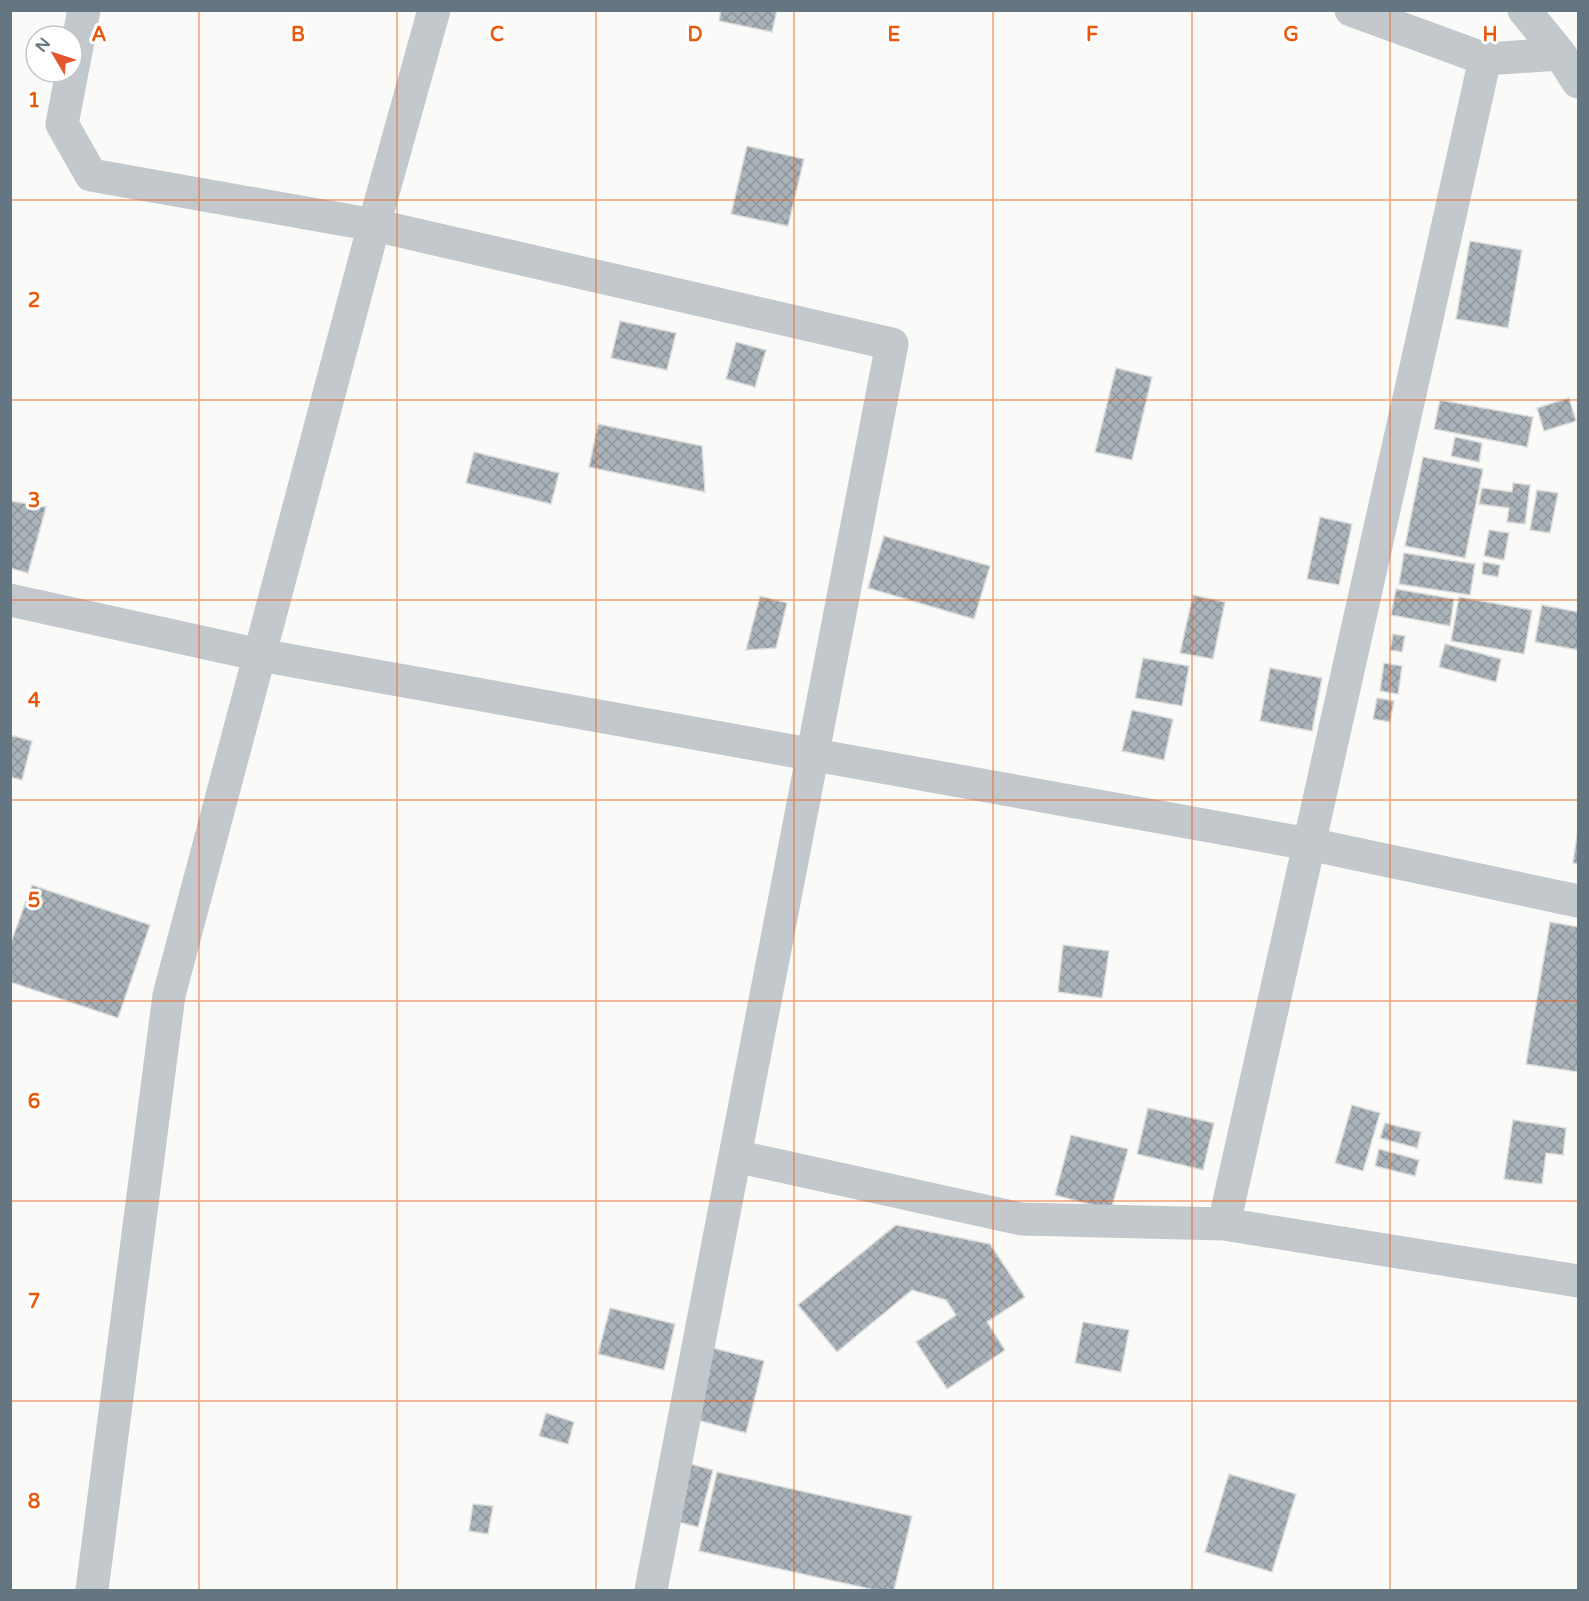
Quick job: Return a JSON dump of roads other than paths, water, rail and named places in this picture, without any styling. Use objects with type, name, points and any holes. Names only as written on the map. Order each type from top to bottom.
[{"type":"street","points":[[84,10],[62,123],[91,175],[374,225],[892,344],[651,1590]]},
{"type":"street","points":[[92,1590],[169,995],[374,225],[434,10]]},
{"type":"street","points":[[1351,10],[1485,59],[1560,54]]},
{"type":"street","points":[[1524,10],[1560,54],[1578,82]]},
{"type":"street","points":[[1224,1224],[1485,59]]},
{"type":"street","points":[[10,600],[260,655],[1309,844],[1578,901]]},
{"type":"street","points":[[735,1156],[1021,1219],[1224,1224],[1578,1281]]}]
